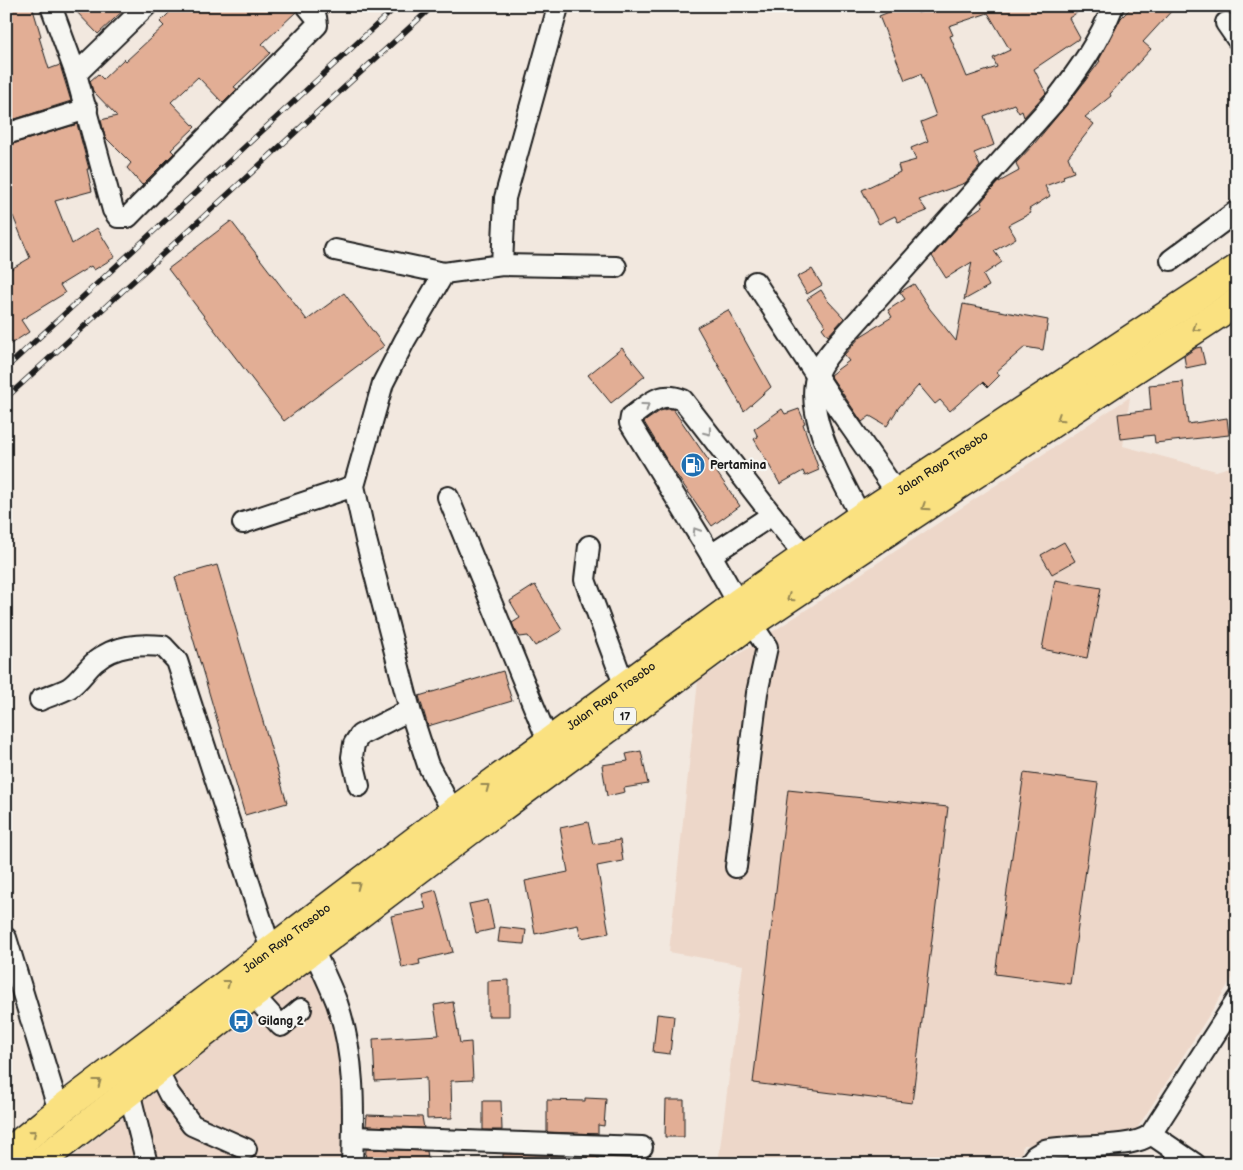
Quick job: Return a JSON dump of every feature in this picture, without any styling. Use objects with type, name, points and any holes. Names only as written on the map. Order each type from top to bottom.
[{"type":"highway","name":"Jalan Raya Trosobo","points":[[37,1164],[129,1091],[468,832],[744,613],[805,556],[897,493],[1237,269]]},
{"type":"highway","name":"Jalan Raya Trosobo","points":[[6,1154],[453,812],[548,741],[625,687],[744,613],[902,522],[1234,311]]},
{"type":"street","points":[[50,6],[76,74],[113,210],[118,217],[128,217],[316,25],[316,18],[307,6]]},
{"type":"street","points":[[76,74],[146,6]]},
{"type":"street","points":[[861,517],[828,451],[818,419],[814,389],[818,372],[826,358],[838,344],[1055,101],[1083,64],[1107,22],[1113,6]]},
{"type":"street","points":[[502,266],[505,198],[558,7]]},
{"type":"street","points":[[6,134],[87,109]]},
{"type":"street","points":[[1171,260],[1237,211]]},
{"type":"street","points":[[335,250],[444,273],[502,266],[616,267]]},
{"type":"street","points":[[444,273],[405,340],[383,383],[354,486],[368,549],[410,710],[428,765],[453,812]]},
{"type":"street","points":[[755,282],[897,493]]},
{"type":"street","points":[[736,867],[757,694],[767,647],[744,613],[711,555],[630,423],[631,417],[659,397],[676,397],[683,400],[805,556]]},
{"type":"street","points":[[242,523],[354,486]]},
{"type":"street","points":[[448,497],[548,741]]},
{"type":"street","points":[[711,555],[772,515]]},
{"type":"street","points":[[588,546],[585,580],[625,687]]},
{"type":"street","points":[[40,700],[69,688],[96,661],[115,650],[141,644],[163,646],[177,661],[271,950]]},
{"type":"street","points":[[359,786],[352,758],[354,744],[360,735],[410,710]]},
{"type":"street","points":[[6,938],[60,1111]]},
{"type":"street","points":[[313,950],[336,1002],[345,1033],[352,1082],[354,1116],[352,1164]]},
{"type":"street","points":[[254,995],[281,1026],[300,1009]]},
{"type":"street","points":[[1029,1164],[1045,1150],[1138,1141],[1146,1138],[1151,1134],[1237,1000]]},
{"type":"street","points":[[158,1070],[169,1094],[192,1125],[246,1149]]},
{"type":"street","points":[[129,1091],[147,1164]]},
{"type":"street","points":[[1151,1134],[1195,1164]]},
{"type":"street","points":[[353,1137],[642,1147]]},
{"type":"shaded area","points":[[1130,397],[1123,446],[1216,471],[1237,465],[1237,971],[1126,1146],[1023,1145],[1020,1164],[718,1164],[743,965],[669,952],[698,681]]},
{"type":"shaded area","points":[[320,960],[354,1042],[348,1164],[64,1164]]},
{"type":"building","points":[[6,6],[32,6],[49,69],[60,65],[71,101],[6,122],[6,109],[11,108],[6,94]]},
{"type":"building","points":[[71,6],[128,6],[98,34]]},
{"type":"building","points":[[176,6],[295,6],[297,11],[262,44],[270,53],[234,87],[237,89],[223,103],[198,77],[171,102],[195,127],[171,150],[174,153],[142,185],[127,168],[131,163],[105,137],[101,120],[117,116],[93,91],[90,81],[98,74],[103,79],[124,59],[126,61],[164,26],[160,22]]},
{"type":"building","points":[[904,6],[915,6],[918,13],[935,6],[1087,6],[1069,18],[1080,38],[1034,69],[1046,93],[1024,117],[1022,111],[1019,113],[1014,104],[984,116],[994,145],[974,153],[980,166],[965,183],[919,200],[927,211],[898,222],[895,216],[879,224],[862,190],[900,172],[898,165],[916,160],[911,148],[928,141],[921,122],[936,116],[921,74],[905,80],[879,16]],"holes":[[[988,13],[1010,50],[993,58],[997,67],[967,77],[950,36],[953,35],[949,26]]]},
{"type":"building","points":[[1133,6],[1176,6],[1143,42],[1151,49],[1110,94],[1111,96],[1085,117],[1094,124],[1068,157],[1074,172],[1063,176],[1064,179],[1045,186],[1050,196],[1029,209],[1031,213],[1008,225],[1016,238],[994,251],[1002,262],[983,275],[989,286],[964,300],[972,262],[946,278],[932,256],[967,217],[983,206],[981,202],[997,183],[1019,171],[1016,163],[1073,97],[1100,61],[1121,18]]},
{"type":"building","points":[[77,124],[89,169],[87,169],[92,191],[55,201],[72,244],[97,228],[115,257],[94,270],[91,266],[60,285],[65,293],[21,320],[29,332],[6,347],[6,272],[30,258],[13,216],[6,217],[6,146]]},
{"type":"building","points":[[231,221],[307,320],[344,293],[384,346],[284,421],[168,269]]},
{"type":"building","points":[[812,269],[822,285],[807,294],[797,277]]},
{"type":"building","points":[[914,284],[930,309],[956,341],[963,304],[1048,320],[1043,350],[1025,347],[996,372],[1000,375],[988,387],[983,382],[950,411],[940,400],[935,404],[919,385],[899,407],[887,426],[870,416],[862,422],[830,375],[849,361],[844,355],[861,336],[892,317],[888,310],[905,299],[900,292]]},
{"type":"building","points":[[821,290],[828,301],[844,318],[828,336],[822,328],[825,325],[807,299]]},
{"type":"building","points":[[728,310],[771,387],[744,411],[697,327]]},
{"type":"building","points":[[1201,347],[1205,364],[1186,368],[1184,356]]},
{"type":"building","points":[[622,348],[645,376],[611,403],[588,375]]},
{"type":"building","points":[[1183,382],[1188,424],[1227,418],[1229,435],[1155,443],[1154,435],[1121,439],[1118,414],[1151,410],[1149,385]]},
{"type":"building","points":[[673,409],[740,506],[712,526],[671,467],[644,422],[660,411]]},
{"type":"building","points":[[782,409],[785,414],[799,409],[819,470],[805,476],[803,471],[780,484],[754,439],[758,437],[754,429]]},
{"type":"building","points":[[1064,542],[1075,561],[1052,574],[1041,555]]},
{"type":"building","points":[[217,565],[287,803],[245,815],[175,577]]},
{"type":"building","points":[[1055,580],[1101,588],[1087,658],[1042,649]]},
{"type":"building","points":[[535,585],[562,630],[535,646],[528,636],[520,637],[514,628],[512,623],[520,618],[510,601]]},
{"type":"building","points":[[503,671],[512,701],[428,726],[419,696]]},
{"type":"building","points":[[641,751],[648,784],[624,788],[625,792],[607,796],[602,765],[628,761],[626,754]]},
{"type":"building","points":[[1024,773],[1098,783],[1070,984],[995,974]]},
{"type":"building","points":[[788,790],[948,807],[912,1103],[753,1083]]},
{"type":"building","points":[[588,822],[593,844],[620,840],[623,861],[597,866],[609,933],[581,938],[578,925],[535,934],[525,881],[568,872],[560,828]]},
{"type":"building","points":[[436,890],[453,952],[419,960],[420,964],[402,968],[391,916],[426,909],[422,894]]},
{"type":"building","points":[[488,900],[494,929],[476,933],[469,904]]},
{"type":"building","points":[[500,927],[526,930],[524,944],[498,942]]},
{"type":"building","points":[[509,980],[509,1016],[488,1016],[488,981]]},
{"type":"building","points":[[453,1002],[460,1043],[471,1042],[473,1080],[451,1081],[452,1118],[427,1119],[426,1078],[375,1081],[373,1039],[439,1035],[434,1005]]},
{"type":"building","points":[[657,1014],[674,1016],[670,1054],[653,1052]]},
{"type":"building","points":[[585,1098],[606,1099],[604,1126],[598,1125],[598,1134],[547,1132],[547,1100],[585,1101]]},
{"type":"building","points":[[666,1100],[684,1100],[684,1137],[665,1137]]},
{"type":"building","points":[[483,1101],[501,1101],[502,1130],[483,1130]]},
{"type":"building","points":[[367,1115],[422,1117],[424,1128],[366,1126]]},
{"type":"building","points":[[366,1149],[427,1151],[429,1164],[365,1164]]},
{"type":"building","points":[[503,1154],[598,1157],[598,1164],[503,1164]]},
{"type":"railway","points":[[6,368],[397,6]]},
{"type":"railway","points":[[6,398],[433,6]]},
{"type":"place","name":"Pertamina","points":[[693,465]]},
{"type":"place","name":"Gilang 2","points":[[241,1021]]}]
